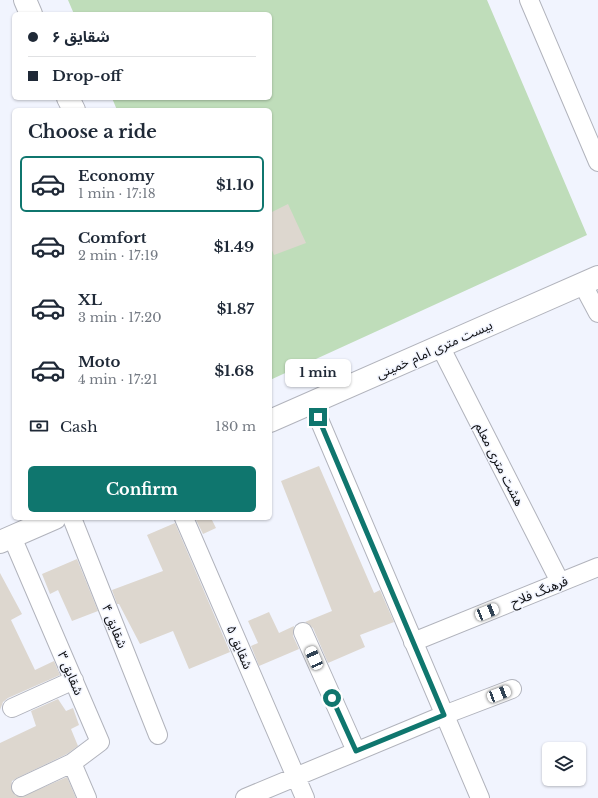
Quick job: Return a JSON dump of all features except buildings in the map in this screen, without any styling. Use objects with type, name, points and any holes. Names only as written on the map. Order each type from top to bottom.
[{"type":"main road","points":[[25,0],[30,12]]},
{"type":"main road","name":"بیست متری امام خمینی","points":[[272,420],[590,280]]},
{"type":"main road","points":[[6,540],[51,520]]},
{"type":"street","points":[[529,0],[598,162]]},
{"type":"street","points":[[590,280],[598,313]]},
{"type":"street","name":"هشت متری معلم","points":[[440,346],[560,582]]},
{"type":"street","points":[[312,403],[480,798]]},
{"type":"street","name":"شقایق ۴","points":[[73,520],[158,734]]},
{"type":"street","name":"شقایق ۵","points":[[185,520],[304,798]]},
{"type":"street","name":"شقایق ۳","points":[[6,540],[74,680],[100,742],[72,763]]},
{"type":"street","name":"فرهنگ فلاح","points":[[413,642],[598,567]]},
{"type":"street","points":[[303,632],[356,751]]},
{"type":"street","points":[[12,708],[74,680]]},
{"type":"street","points":[[244,798],[444,715],[512,689]]},
{"type":"street","points":[[21,787],[72,763],[87,798]]},
{"type":"green space","points":[[68,0],[487,0],[587,235],[272,379],[272,108],[116,108],[113,100],[272,100],[272,12],[73,12]]},
{"type":"route","points":[[318,417],[444,715],[356,751],[332,698]]}]
